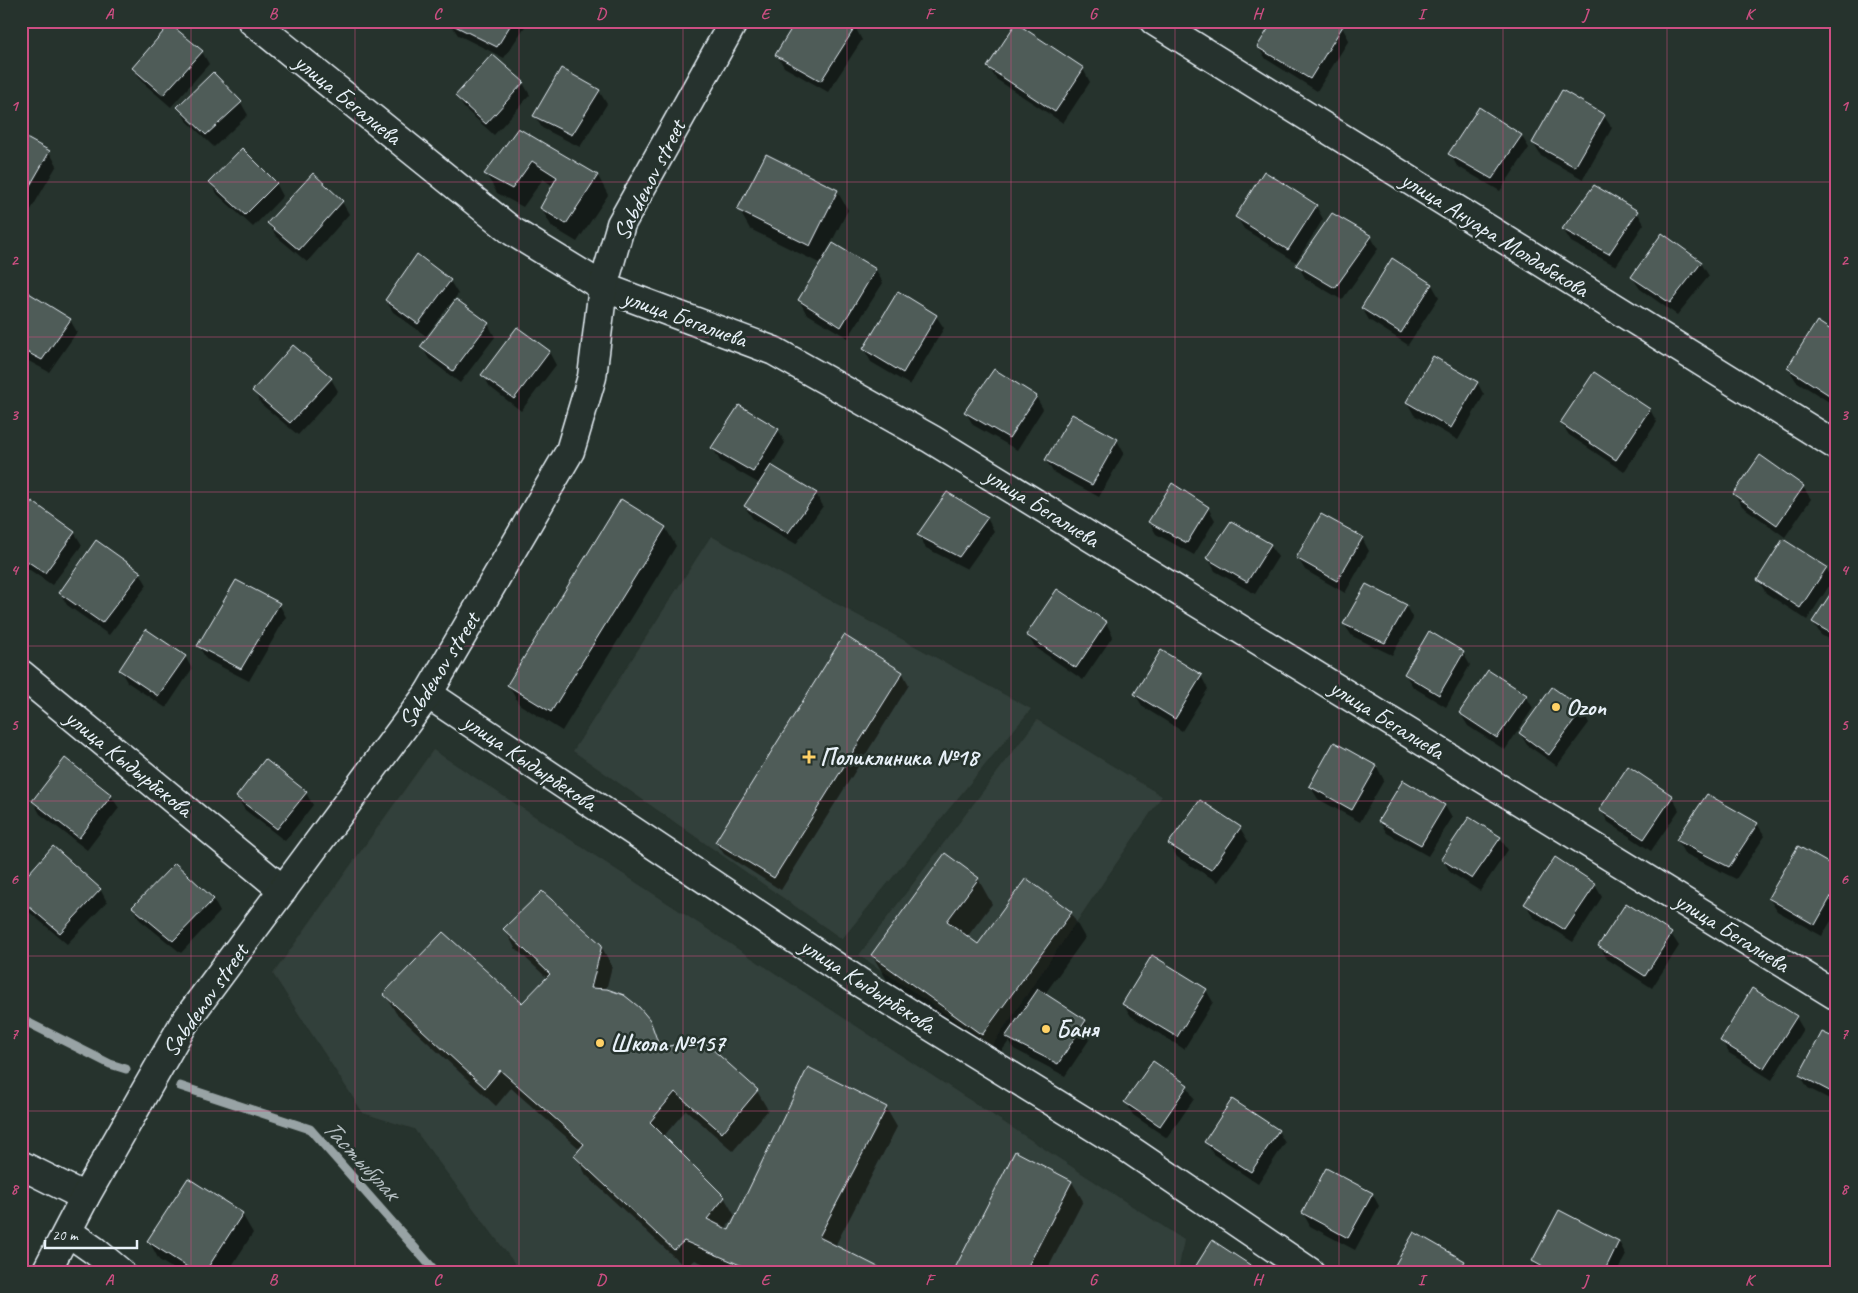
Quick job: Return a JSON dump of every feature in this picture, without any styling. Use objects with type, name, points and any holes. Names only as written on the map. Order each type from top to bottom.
[{"type":"street","name":"улица Бегалиева","points":[[252,21],[512,231],[602,287],[774,351],[931,439],[1837,996]]},
{"type":"street","name":"Sabdenov street","points":[[46,1272],[85,1197],[184,1023],[428,694],[570,451],[592,377],[602,287],[621,224],[734,21]]},
{"type":"street","name":"улица Ануара Молдабекова","points":[[1154,21],[1837,446]]},
{"type":"street","name":"улица Кыдырбекова","points":[[21,674],[283,890]]},
{"type":"street","name":"улица Кыдырбекова","points":[[428,694],[859,982],[1123,1145],[1310,1272]]},
{"type":"street","points":[[21,1165],[85,1197]]},
{"type":"street","points":[[68,1232],[120,1272]]},
{"type":"shaded area","points":[[711,536],[1031,709],[842,939],[573,751]]},
{"type":"shaded area","points":[[1037,720],[1162,796],[992,1046],[859,955]]},
{"type":"shaded area","name":"Школа №157","points":[[433,750],[1184,1240],[1178,1272],[521,1272],[414,1129],[363,1113],[273,974]]},
{"type":"building","points":[[450,21],[513,21],[497,47],[449,23]]},
{"type":"building","points":[[796,21],[846,21],[856,26],[821,81],[775,55]]},
{"type":"building","points":[[1273,21],[1334,21],[1343,26],[1310,79],[1257,47]]},
{"type":"building","points":[[1016,23],[1084,68],[1055,112],[987,67]]},
{"type":"building","points":[[170,24],[203,51],[163,95],[132,68]]},
{"type":"building","points":[[492,54],[524,82],[486,124],[455,96]]},
{"type":"building","points":[[561,68],[600,90],[572,135],[533,116]]},
{"type":"building","points":[[213,72],[242,102],[206,135],[177,107]]},
{"type":"building","points":[[1562,90],[1605,115],[1575,167],[1532,143]]},
{"type":"building","points":[[1479,107],[1522,135],[1492,179],[1448,154]]},
{"type":"building","points":[[518,128],[598,175],[566,224],[540,208],[557,177],[532,161],[512,189],[484,174]]},
{"type":"building","points":[[21,135],[50,151],[21,201]]},
{"type":"building","points":[[242,148],[277,183],[245,215],[209,182]]},
{"type":"building","points":[[766,154],[838,190],[810,246],[737,210]]},
{"type":"building","points":[[1264,171],[1317,205],[1288,250],[1235,217]]},
{"type":"building","points":[[313,173],[343,201],[299,250],[267,223]]},
{"type":"building","points":[[1594,185],[1638,211],[1609,254],[1562,229]]},
{"type":"building","points":[[1332,213],[1372,236],[1335,288],[1296,265]]},
{"type":"building","points":[[1662,233],[1702,262],[1670,303],[1631,277]]},
{"type":"building","points":[[833,243],[876,269],[841,327],[798,300]]},
{"type":"building","points":[[417,254],[451,280],[418,324],[385,300]]},
{"type":"building","points":[[1392,258],[1432,284],[1401,333],[1361,308]]},
{"type":"building","points":[[24,290],[71,319],[42,360],[21,349],[21,294]]},
{"type":"building","points":[[898,291],[937,315],[903,373],[863,349]]},
{"type":"building","points":[[456,299],[489,323],[453,371],[420,347]]},
{"type":"building","points":[[1817,321],[1837,334],[1837,400],[1787,368]]},
{"type":"building","points":[[517,327],[550,351],[514,399],[481,375]]},
{"type":"building","points":[[293,345],[332,378],[290,423],[252,391]]},
{"type":"building","points":[[1433,356],[1478,382],[1451,428],[1406,402]]},
{"type":"building","points":[[994,369],[1037,396],[1009,438],[964,412]]},
{"type":"building","points":[[1594,372],[1650,409],[1616,460],[1560,423]]},
{"type":"building","points":[[739,405],[779,429],[753,472],[711,448]]},
{"type":"building","points":[[1072,414],[1118,439],[1092,485],[1045,460]]},
{"type":"building","points":[[1760,455],[1804,486],[1777,525],[1733,494]]},
{"type":"building","points":[[771,465],[817,493],[788,533],[744,506]]},
{"type":"building","points":[[1172,483],[1209,507],[1187,543],[1148,522]]},
{"type":"building","points":[[947,492],[988,517],[959,557],[917,535]]},
{"type":"building","points":[[621,499],[666,527],[551,712],[507,685]]},
{"type":"building","points":[[32,501],[75,532],[45,573],[21,557],[21,515]]},
{"type":"building","points":[[1321,514],[1363,537],[1337,581],[1296,558]]},
{"type":"building","points":[[1231,521],[1271,544],[1247,582],[1206,558]]},
{"type":"building","points":[[1783,539],[1827,567],[1800,608],[1757,580]]},
{"type":"building","points":[[96,540],[141,572],[102,623],[59,593]]},
{"type":"building","points":[[236,580],[280,603],[241,669],[197,646]]},
{"type":"building","points":[[1366,584],[1407,605],[1385,643],[1343,624]]},
{"type":"building","points":[[1837,584],[1837,637],[1812,622]]},
{"type":"building","points":[[1057,589],[1107,622],[1076,668],[1026,635]]},
{"type":"building","points":[[146,629],[186,656],[158,696],[119,670]]},
{"type":"building","points":[[1429,631],[1464,652],[1439,695],[1404,674]]},
{"type":"building","name":"Поликлиника №18","points":[[844,635],[903,672],[774,878],[715,842]]},
{"type":"building","points":[[1161,650],[1202,675],[1175,719],[1134,694]]},
{"type":"building","points":[[1488,670],[1527,695],[1497,738],[1459,713]]},
{"type":"building","points":[[1552,687],[1583,709],[1549,755],[1519,733]]},
{"type":"building","points":[[1334,742],[1377,766],[1352,810],[1309,786]]},
{"type":"building","points":[[65,758],[112,795],[79,838],[32,801]]},
{"type":"building","points":[[265,759],[307,792],[277,829],[236,797]]},
{"type":"building","points":[[1628,766],[1673,796],[1644,839],[1599,810]]},
{"type":"building","points":[[1403,780],[1445,805],[1421,845],[1378,821]]},
{"type":"building","points":[[1707,794],[1758,823],[1729,867],[1676,840]]},
{"type":"building","points":[[1200,800],[1241,827],[1211,870],[1168,844]]},
{"type":"building","points":[[1469,817],[1501,837],[1472,879],[1441,859]]},
{"type":"building","points":[[53,846],[101,889],[60,933],[21,900],[21,882]]},
{"type":"building","points":[[1798,846],[1837,868],[1837,886],[1815,925],[1768,898]]},
{"type":"building","points":[[945,853],[979,878],[947,921],[978,944],[1026,878],[1072,912],[982,1035],[871,955]]},
{"type":"building","points":[[1555,857],[1596,884],[1565,930],[1524,904]]},
{"type":"building","points":[[175,863],[214,899],[173,941],[132,907]]},
{"type":"building","name":"Школа №157","points":[[542,891],[602,945],[591,988],[607,989],[624,995],[639,1007],[650,1020],[660,1048],[701,1039],[758,1090],[722,1133],[675,1092],[650,1122],[725,1197],[707,1219],[729,1230],[808,1067],[887,1107],[819,1237],[888,1272],[745,1272],[747,1268],[684,1241],[674,1250],[574,1156],[584,1144],[500,1070],[485,1088],[383,994],[443,932],[522,1003],[550,974],[503,929]]},
{"type":"building","points":[[1626,903],[1672,933],[1645,976],[1598,946]]},
{"type":"building","points":[[1152,955],[1207,989],[1177,1037],[1122,1004]]},
{"type":"building","points":[[1752,988],[1797,1016],[1764,1068],[1720,1041]]},
{"type":"building","name":"Баня","points":[[1038,989],[1086,1020],[1058,1064],[1005,1037]]},
{"type":"building","points":[[1822,1032],[1837,1039],[1837,1095],[1799,1075]]},
{"type":"building","points":[[1153,1061],[1188,1085],[1160,1126],[1124,1102]]},
{"type":"building","points":[[1232,1099],[1279,1130],[1251,1172],[1204,1142]]},
{"type":"building","points":[[1015,1151],[1072,1181],[1025,1272],[953,1272]]},
{"type":"building","points":[[1326,1168],[1373,1193],[1348,1238],[1302,1213]]},
{"type":"building","points":[[188,1178],[243,1213],[205,1272],[195,1272],[147,1241]]},
{"type":"building","points":[[1559,1210],[1619,1241],[1604,1272],[1552,1272],[1532,1261]]},
{"type":"building","points":[[1414,1232],[1465,1261],[1459,1272],[1391,1272]]},
{"type":"building","points":[[1212,1240],[1261,1272],[1192,1272]]},
{"type":"waterway","name":"Тастыбулак","points":[[21,1019],[110,1064],[126,1069]]},
{"type":"waterway","name":"Тастыбулак","points":[[180,1086],[310,1129],[436,1272]]},
{"type":"place","name":"Ozon","points":[[1556,707]]},
{"type":"place","name":"Поликлиника №18","points":[[809,757]]},
{"type":"place","name":"Баня","points":[[1046,1029]]},
{"type":"place","name":"Школа №157","points":[[600,1043]]}]
